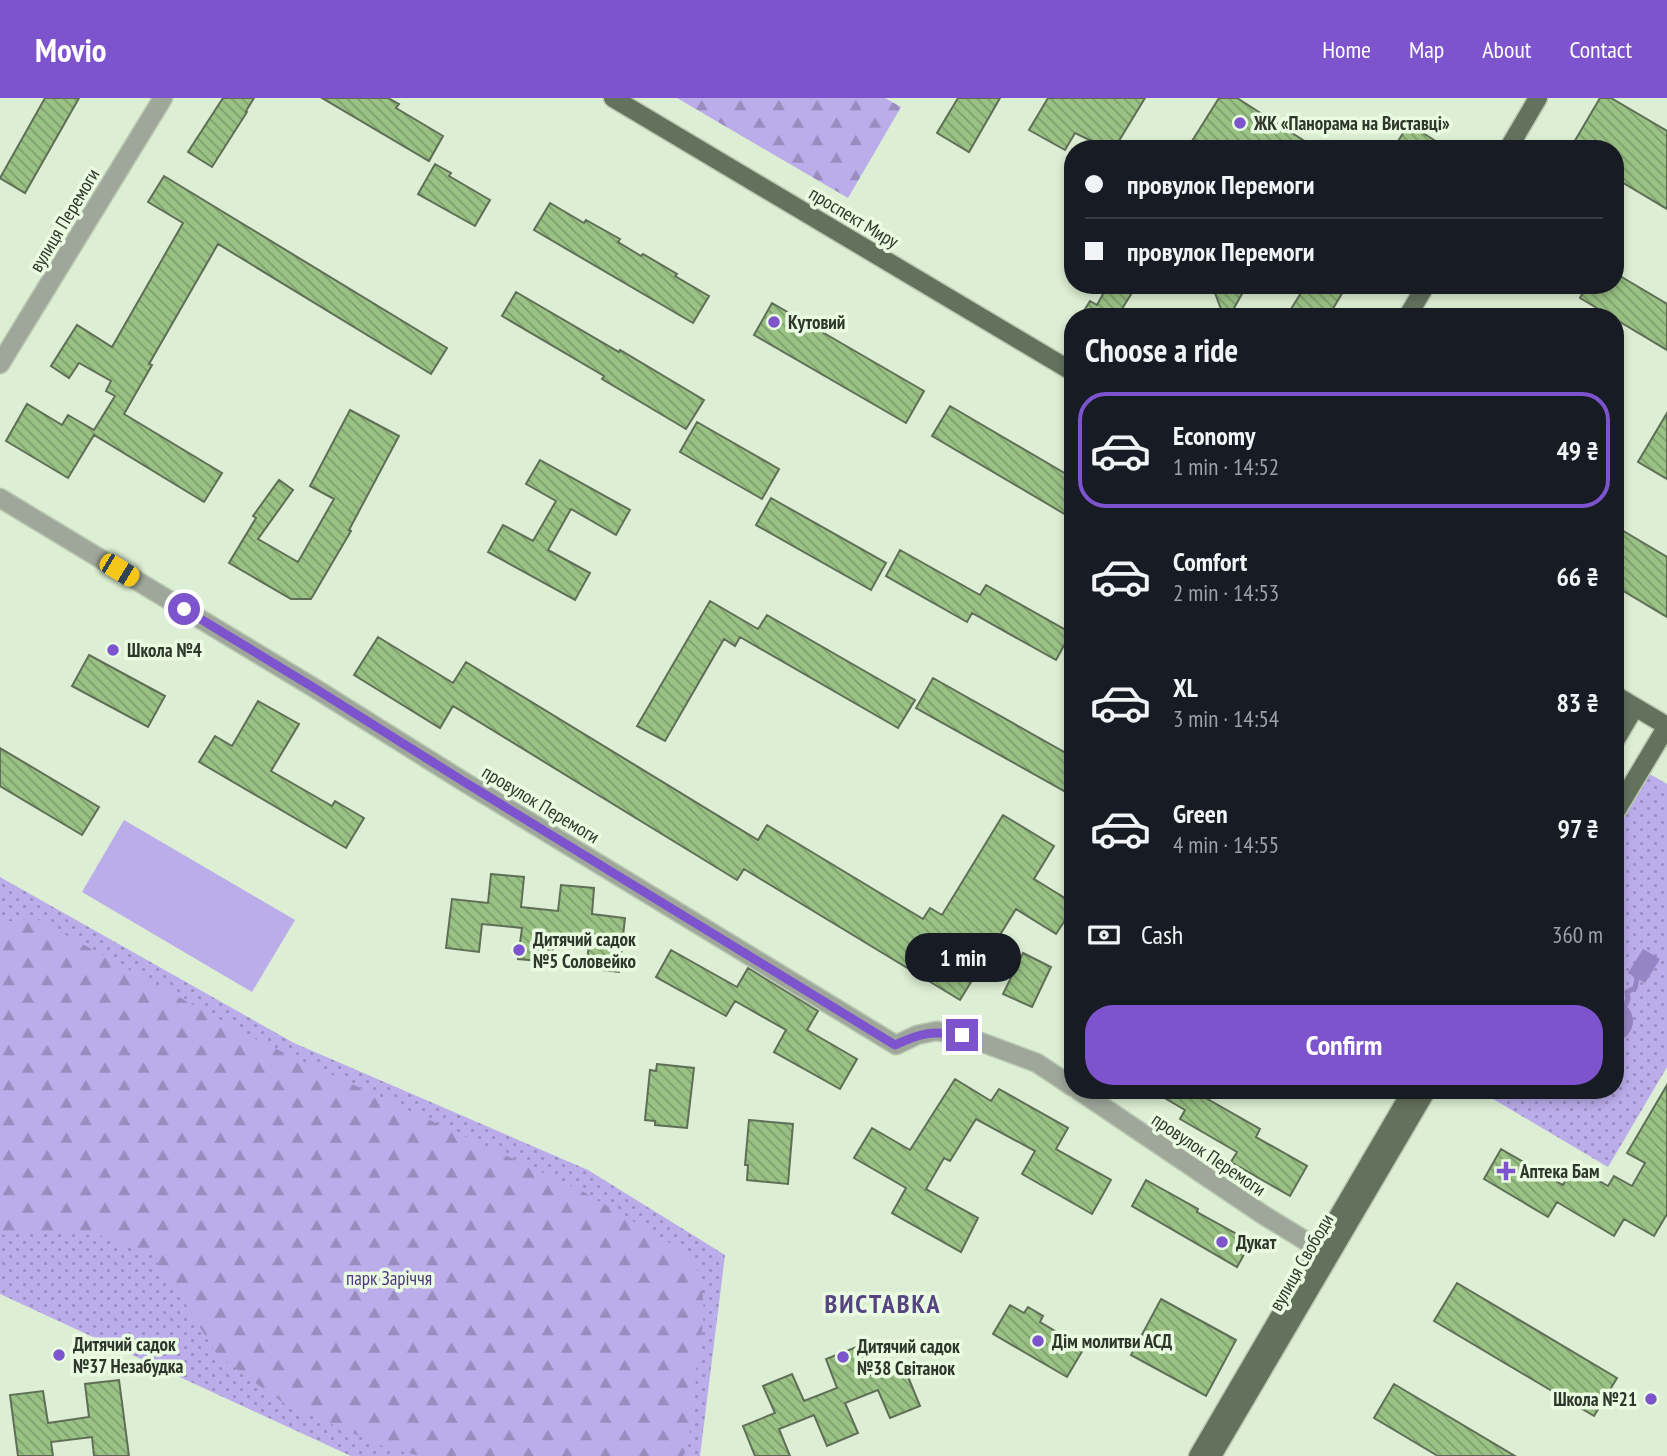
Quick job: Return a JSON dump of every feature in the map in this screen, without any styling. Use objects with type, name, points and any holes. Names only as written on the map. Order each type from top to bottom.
[{"type":"main road","name":"проспект Миру","points":[[613,98],[637,104],[1064,366]]},
{"type":"main road","points":[[1513,140],[1538,98]]},
{"type":"main road","points":[[1624,700],[1667,726],[1624,798]]},
{"type":"main road","points":[[1624,726],[1635,707]]},
{"type":"main road","name":"вулиця Свободи","points":[[1198,1456],[1407,1099]]},
{"type":"main road","points":[[1383,1164],[1380,1158],[1406,1113],[1408,1099]]},
{"type":"main road","name":"вулиця Свободи","points":[[1212,1456],[1422,1099]]},
{"type":"street","name":"вулиця Перемоги","points":[[0,364],[163,98]]},
{"type":"street","name":"провулок Перемоги","points":[[0,498],[895,1045],[917,1035],[936,1031],[962,1035],[1037,1063],[1064,1081]]},
{"type":"street","name":"провулок Перемоги","points":[[1091,1099],[1265,1216],[1319,1249]]},
{"type":"green space","points":[[677,98],[885,98],[901,107],[848,198]]},
{"type":"green space","points":[[1648,773],[1667,784],[1667,1067],[1608,1167],[1493,1099],[1624,1099],[1624,813]]},
{"type":"green space","points":[[124,820],[295,920],[252,992],[82,892]]},
{"type":"green space","name":"парк Заріччя","points":[[0,877],[294,1043],[588,1170],[725,1255],[700,1456],[351,1456],[0,1294]]},
{"type":"green space","name":"парк Заріччя","points":[[35,918],[257,1040],[582,1191],[683,1251],[701,1275],[704,1314],[688,1446],[683,1456],[421,1456],[387,1448],[285,1404],[217,1355],[151,1254],[98,1235],[0,1235],[0,929],[3,922]]},
{"type":"shaded area","points":[[1643,949],[1660,959],[1645,983],[1628,973]]},
{"type":"shaded area","points":[[1624,1003],[1632,1014],[1629,1034],[1624,1038]]},
{"type":"building","points":[[45,98],[79,98],[25,193],[0,178]]},
{"type":"building","points":[[223,98],[254,98],[212,167],[188,152]]},
{"type":"building","points":[[322,98],[388,98],[399,104],[396,108],[443,136],[429,161]]},
{"type":"building","points":[[958,98],[1000,98],[969,152],[937,133]]},
{"type":"building","points":[[1048,98],[1145,98],[1119,140],[1089,140],[1075,133],[1071,140],[1064,140],[1064,149],[1029,130]]},
{"type":"building","name":"ЖК «Панорама на Виставці»","points":[[1219,98],[1237,98],[1303,140],[1193,140]]},
{"type":"building","points":[[1600,98],[1611,98],[1667,131],[1667,209],[1624,183],[1624,140],[1575,140]]},
{"type":"building","points":[[1409,124],[1434,140],[1399,140]]},
{"type":"building","points":[[435,164],[451,173],[449,176],[490,200],[475,226],[418,194]]},
{"type":"building","points":[[164,176],[447,348],[431,374],[218,244],[149,364],[152,365],[124,414],[222,473],[204,502],[94,435],[68,478],[6,441],[27,404],[62,425],[68,415],[94,430],[115,396],[106,391],[111,381],[79,363],[69,378],[51,366],[77,325],[112,347],[183,223],[148,202]]},
{"type":"building","points":[[550,203],[584,223],[586,220],[620,239],[618,242],[677,274],[675,276],[709,296],[693,323],[534,230]]},
{"type":"building","points":[[1624,278],[1667,304],[1667,350],[1624,324],[1624,308],[1597,308],[1580,298],[1582,294],[1624,294]]},
{"type":"building","points":[[516,292],[704,400],[686,429],[602,379],[604,376],[502,316]]},
{"type":"building","points":[[1103,294],[1131,294],[1123,308],[1086,308],[1090,301],[1097,305]]},
{"type":"building","points":[[1215,294],[1242,294],[1234,308],[1221,308]]},
{"type":"building","points":[[1300,294],[1342,294],[1333,308],[1292,308]]},
{"type":"building","points":[[772,303],[924,391],[906,423],[754,335]]},
{"type":"building","points":[[950,406],[1064,473],[1064,514],[932,436]]},
{"type":"building","points":[[350,410],[399,436],[349,530],[351,531],[311,599],[291,599],[229,563],[256,518],[253,516],[279,480],[293,490],[258,539],[298,562],[334,499],[310,486]]},
{"type":"building","points":[[1667,413],[1667,479],[1638,462]]},
{"type":"building","points":[[697,422],[779,469],[762,499],[680,452]]},
{"type":"building","points":[[540,460],[630,510],[616,535],[571,509],[548,550],[590,573],[575,600],[488,552],[503,525],[533,541],[556,501],[526,484]]},
{"type":"building","points":[[771,498],[886,563],[871,590],[756,525]]},
{"type":"building","points":[[1624,531],[1667,557],[1667,617],[1624,591]]},
{"type":"building","points":[[900,550],[980,595],[986,585],[1064,629],[1064,646],[1056,660],[972,613],[967,622],[886,576]]},
{"type":"building","points":[[710,601],[758,629],[767,615],[915,700],[898,728],[740,637],[735,646],[724,639],[665,741],[637,726]]},
{"type":"building","points":[[378,637],[453,683],[466,662],[758,840],[767,825],[923,919],[930,908],[942,915],[1003,815],[1054,846],[1034,879],[1064,897],[1064,922],[1056,934],[1016,909],[960,1000],[744,869],[737,880],[453,706],[440,728],[354,675]]},
{"type":"building","points":[[89,655],[165,696],[148,727],[72,686]]},
{"type":"building","points":[[933,678],[1064,752],[1064,791],[916,708]]},
{"type":"building","points":[[258,701],[299,724],[271,771],[332,806],[335,801],[364,818],[346,848],[199,762],[215,736],[232,746]]},
{"type":"building","points":[[0,748],[99,807],[82,835],[0,786]]},
{"type":"building","points":[[491,874],[524,877],[521,907],[558,911],[561,885],[594,888],[592,914],[625,918],[619,972],[586,968],[590,938],[555,934],[551,962],[518,959],[522,928],[482,924],[479,952],[446,948],[452,899],[488,903]]},
{"type":"building","points":[[671,950],[737,987],[748,968],[818,1011],[807,1030],[857,1059],[840,1089],[774,1052],[786,1030],[735,1001],[726,1016],[656,977]]},
{"type":"building","points":[[1023,953],[1051,967],[1032,1007],[1003,994]]},
{"type":"building","points":[[657,1064],[694,1068],[687,1128],[655,1125],[655,1121],[645,1120],[650,1070],[656,1071]]},
{"type":"building","points":[[955,1079],[991,1101],[999,1089],[1068,1128],[1056,1149],[1111,1180],[1092,1214],[1022,1174],[1035,1151],[976,1119],[950,1161],[944,1158],[926,1189],[978,1218],[961,1252],[892,1213],[906,1188],[854,1158],[872,1128],[910,1150]]},
{"type":"building","points":[[1667,1085],[1667,1214],[1654,1236],[1624,1219],[1614,1236],[1557,1202],[1548,1217],[1484,1179],[1501,1149],[1563,1185],[1573,1166],[1608,1186],[1614,1176],[1632,1186],[1645,1163],[1627,1153]]},
{"type":"building","points":[[1166,1099],[1208,1099],[1260,1129],[1256,1137],[1307,1166],[1290,1196],[1231,1162],[1237,1152],[1180,1119],[1185,1110]]},
{"type":"building","points":[[749,1120],[793,1124],[788,1184],[747,1180],[748,1165],[745,1165]]},
{"type":"building","points":[[1146,1180],[1251,1242],[1237,1267],[1132,1206]]},
{"type":"building","points":[[1457,1283],[1617,1378],[1594,1416],[1434,1321]]},
{"type":"building","points":[[1161,1299],[1236,1340],[1206,1396],[1131,1355]]},
{"type":"building","points":[[1010,1305],[1024,1313],[1028,1307],[1043,1316],[1040,1322],[1084,1348],[1067,1377],[993,1334]]},
{"type":"building","points":[[859,1346],[871,1375],[902,1362],[920,1406],[890,1418],[878,1390],[845,1403],[858,1433],[827,1446],[814,1415],[779,1429],[790,1456],[755,1456],[743,1426],[775,1413],[763,1386],[792,1374],[804,1401],[837,1388],[826,1359]]},
{"type":"building","points":[[119,1380],[129,1456],[94,1456],[92,1437],[51,1442],[53,1456],[18,1456],[10,1395],[43,1391],[48,1423],[89,1417],[85,1384]]},
{"type":"building","points":[[1394,1384],[1515,1456],[1438,1456],[1374,1418]]},
{"type":"waterway","points":[[1626,1004],[1627,992],[1635,988],[1637,978]]},
{"type":"place","name":"ЖК «Панорама на Виставці»","points":[[1240,123]]},
{"type":"place","name":"Кутовий","points":[[774,322]]},
{"type":"place","name":"Школа №4","points":[[113,650]]},
{"type":"place","name":"Дитячий садок №5 Соловейко","points":[[519,950]]},
{"type":"place","name":"Аптека Бам","points":[[1506,1171]]},
{"type":"place","name":"Дукат","points":[[1222,1242]]},
{"type":"place","name":"Дім молитви АСД","points":[[1038,1341]]},
{"type":"place","name":"Дитячий садок №37 Незабудка","points":[[59,1355]]},
{"type":"place","name":"Дитячий садок №38 Світанок","points":[[843,1357]]},
{"type":"place","name":"Школа №21","points":[[1651,1399]]},
{"type":"district","name":"ВИСТАВКА","points":[[883,1303]]},
{"type":"route","points":[[184,609],[895,1045],[917,1035],[936,1031],[962,1035]]}]
